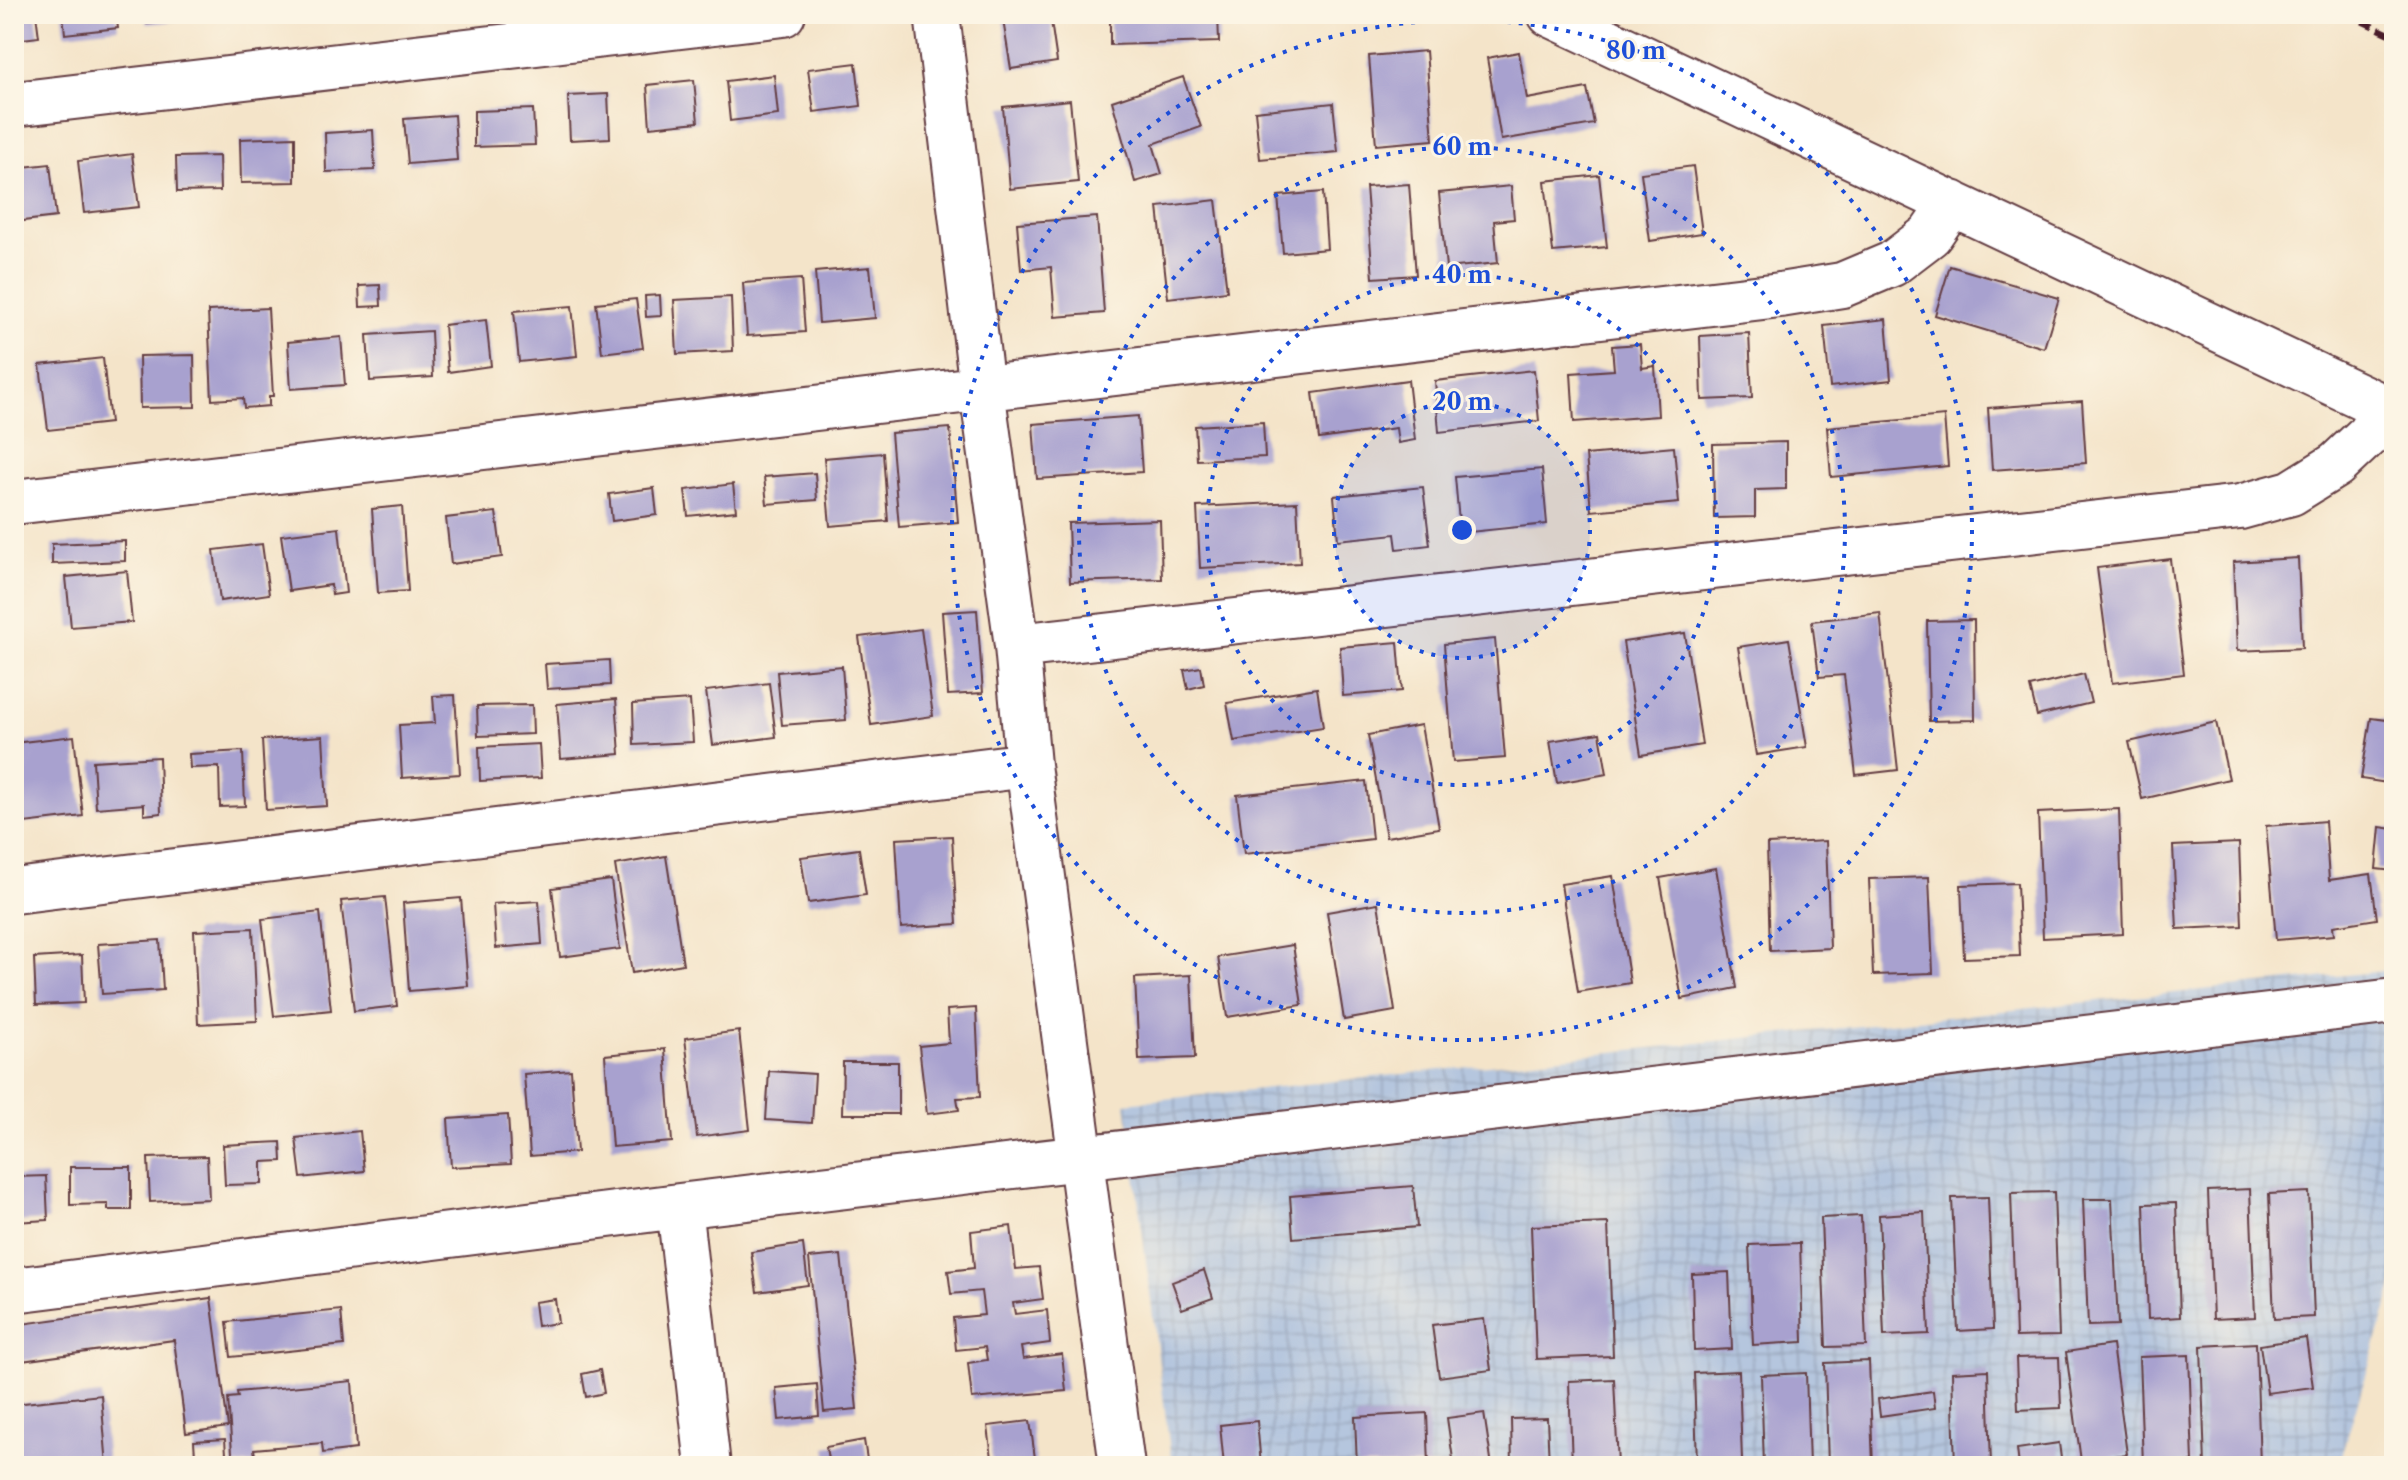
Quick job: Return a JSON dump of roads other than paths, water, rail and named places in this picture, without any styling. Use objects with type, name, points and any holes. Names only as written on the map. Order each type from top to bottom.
[{"type":"street","points":[[14,104],[783,14]]},
{"type":"street","points":[[937,14],[982,389],[1017,646],[1028,765],[1122,1466]]},
{"type":"street","points":[[1017,646],[2240,507],[2291,493],[2336,465],[2389,410],[1550,14]]},
{"type":"street","points":[[14,502],[1780,295],[1842,285],[1892,264],[1930,235],[1952,203]]},
{"type":"street","points":[[14,891],[1028,765]]},
{"type":"street","points":[[14,1290],[679,1206],[2394,1001]]},
{"type":"street","points":[[679,1206],[708,1466]]},
{"type":"railway","points":[[2346,14],[2394,36]]}]
